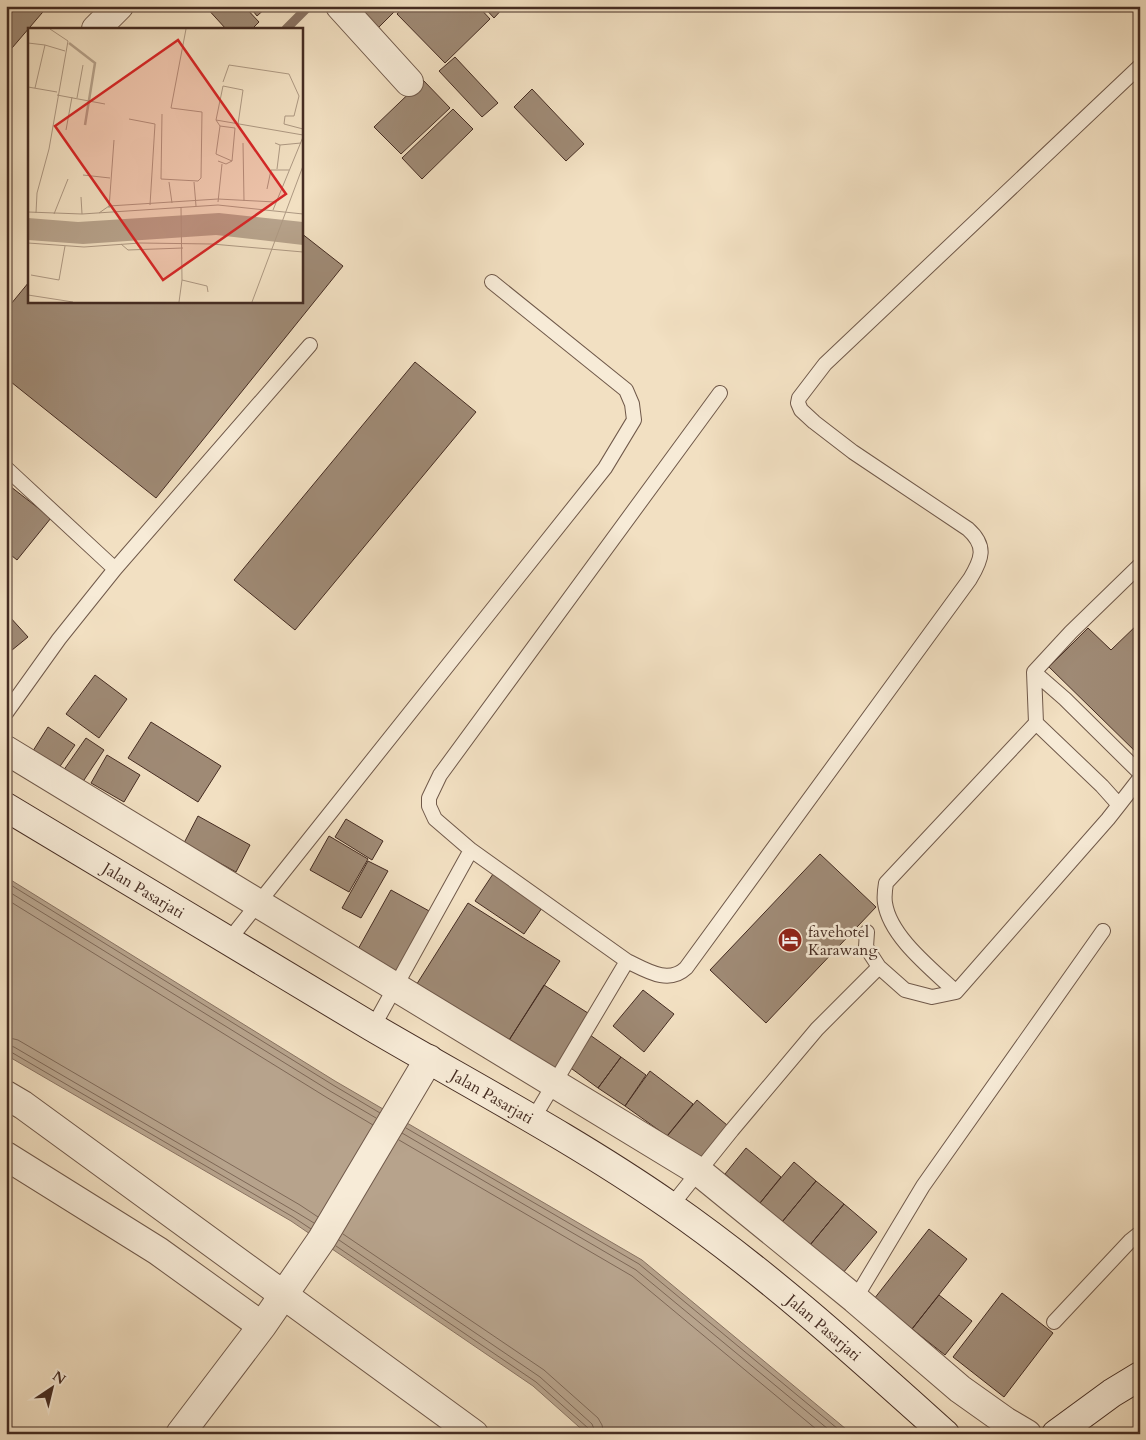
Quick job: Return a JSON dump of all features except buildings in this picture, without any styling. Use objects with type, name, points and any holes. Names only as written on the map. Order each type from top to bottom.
[{"type":"street","points":[[97,28],[120,6]]},
{"type":"street","points":[[340,6],[409,82]]},
{"type":"street","points":[[6,750],[396,985],[698,1171],[855,1299],[960,1389],[1027,1434]]},
{"type":"street","name":"Jalan Pasarjati","points":[[6,807],[373,1027],[533,1119],[671,1206],[720,1242],[836,1336],[945,1434]]},
{"type":"street","points":[[180,1434],[262,1326],[322,1238],[429,1059]]},
{"type":"street","points":[[6,1095],[23,1105],[284,1293],[474,1434]]},
{"type":"street","points":[[6,1156],[158,1251],[262,1326]]},
{"type":"street","points":[[1056,1434],[1112,1393],[1140,1376]]},
{"type":"lane","points":[[720,393],[440,775],[429,798],[429,806],[435,818],[471,850],[627,961],[655,975],[674,975],[686,968],[970,579],[977,568],[981,555],[979,541],[968,528],[853,452],[807,416],[801,410],[798,403],[803,391],[825,364],[1140,66]]},
{"type":"lane","points":[[229,940],[605,468],[634,420],[632,404],[626,390],[492,282]]},
{"type":"lane","points":[[6,713],[59,639],[115,569],[310,345]]},
{"type":"lane","points":[[6,468],[115,569]]},
{"type":"lane","points":[[1119,805],[1102,786],[1036,723],[1034,672],[1071,632],[1140,565]]},
{"type":"lane","points":[[1034,672],[1065,699],[1140,773]]},
{"type":"lane","points":[[956,992],[925,963],[894,929],[885,903],[886,883],[1036,723]]},
{"type":"lane","points":[[867,932],[866,947],[879,967],[905,990],[932,997],[956,992],[1119,805],[1140,778]]},
{"type":"lane","points":[[373,1027],[471,850]]},
{"type":"lane","points":[[855,1299],[923,1186],[1103,931]]},
{"type":"lane","points":[[533,1119],[627,961]]},
{"type":"lane","points":[[671,1206],[817,1029],[879,967]]},
{"type":"lane","points":[[1054,1322],[1130,1241],[1140,1233]]},
{"type":"water","points":[[6,877],[335,1081],[642,1260],[852,1434],[587,1434],[533,1386],[291,1221],[6,1055]]},
{"type":"waterway","points":[[287,28],[309,6]]},
{"type":"place","name":"favehotel Karawang","points":[[790,940]]}]
